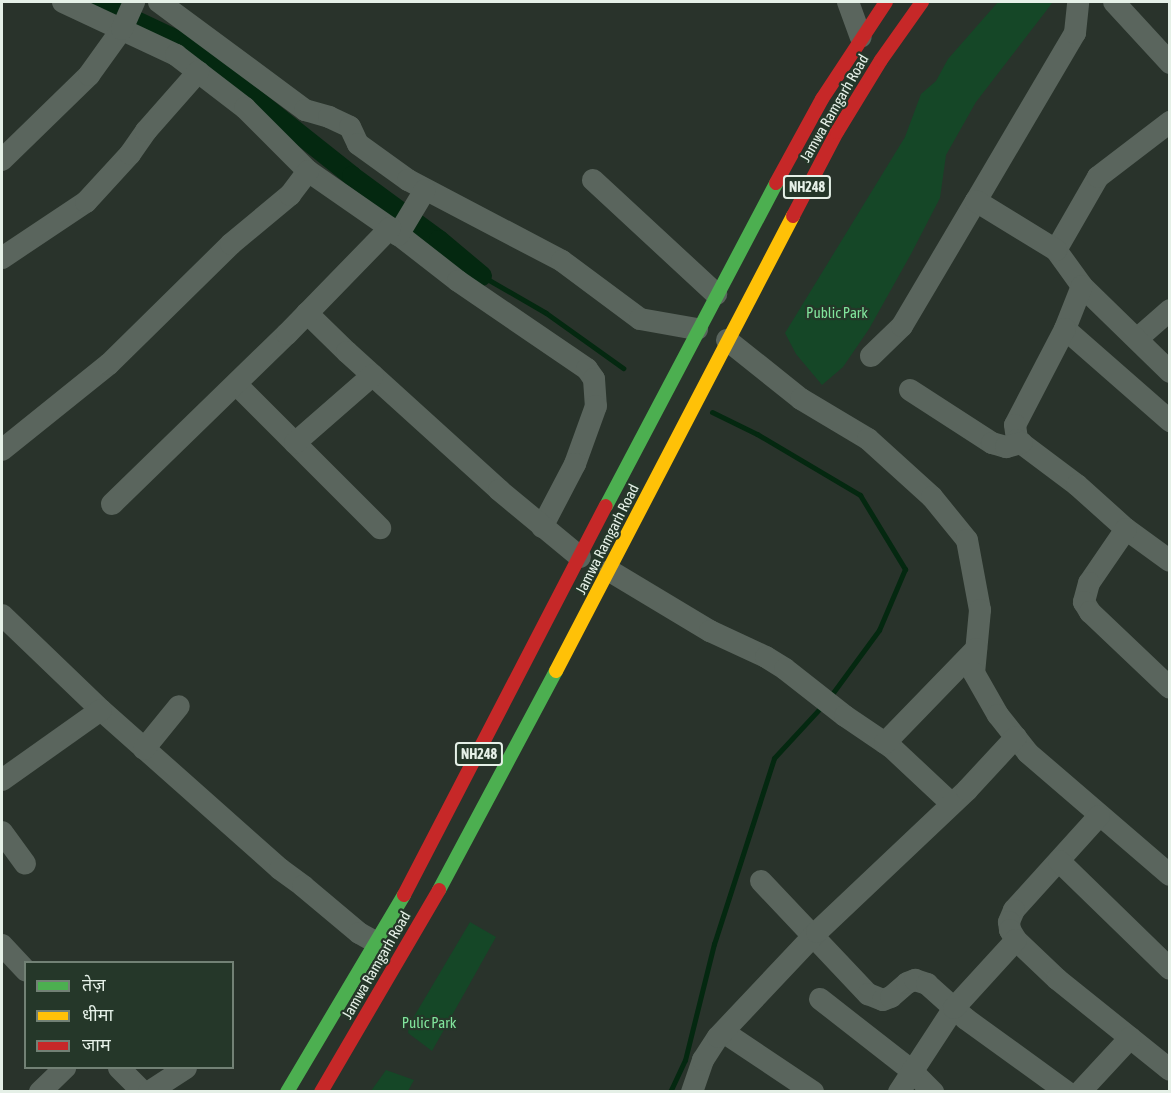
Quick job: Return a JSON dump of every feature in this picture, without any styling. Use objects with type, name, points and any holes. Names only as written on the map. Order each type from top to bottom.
[{"type":"highway","name":"Jamwa Ramgarh Road","points":[[287,1092],[377,943],[437,835],[697,329],[822,99],[886,2]]},
{"type":"highway","name":"Jamwa Ramgarh Road","points":[[321,1092],[460,854],[610,571],[727,340],[837,132],[881,60],[922,2]]},
{"type":"street","points":[[63,2],[127,17],[245,108],[308,171],[396,230],[458,281],[587,369],[594,379],[596,406],[586,437],[542,527]]},
{"type":"street","points":[[159,2],[305,110],[329,117],[350,127],[357,144],[420,197],[562,261],[640,319],[697,329]]},
{"type":"street","points":[[849,2],[861,37]]},
{"type":"street","points":[[871,356],[902,326],[1075,33],[1078,2]]},
{"type":"street","points":[[1114,2],[1170,63]]},
{"type":"street","points":[[2,160],[89,75],[127,17]]},
{"type":"street","points":[[2,258],[86,202],[130,154],[146,130],[198,72]]},
{"type":"street","points":[[1056,250],[1098,177],[1170,122]]},
{"type":"street","points":[[2,450],[109,363],[231,244],[291,195],[308,171]]},
{"type":"street","points":[[593,180],[716,294]]},
{"type":"street","points":[[112,504],[307,313],[396,230],[420,197]]},
{"type":"street","points":[[976,201],[1056,250],[1082,286],[1170,372]]},
{"type":"street","points":[[1082,286],[1065,329],[1015,425],[1017,440],[1077,485],[1126,529],[1170,561]]},
{"type":"street","points":[[1137,339],[1170,310]]},
{"type":"street","points":[[307,313],[542,527],[580,557]]},
{"type":"street","points":[[1065,329],[1170,421]]},
{"type":"street","points":[[727,340],[801,399],[868,439],[932,497],[967,540],[980,610],[974,674],[999,715],[1028,753],[1170,875]]},
{"type":"street","points":[[295,442],[373,375]]},
{"type":"street","points":[[236,384],[380,528]]},
{"type":"street","points":[[910,390],[992,443],[1006,447],[1021,443]]},
{"type":"street","points":[[1126,529],[1089,583],[1084,602],[1090,612],[1170,688]]},
{"type":"street","points":[[610,571],[710,631],[766,657],[885,743],[912,765],[952,804]]},
{"type":"street","points":[[2,615],[101,710],[280,869],[358,933],[377,943]]},
{"type":"street","points":[[885,743],[976,649]]},
{"type":"street","points":[[144,749],[180,706]]},
{"type":"street","points":[[2,780],[101,710]]},
{"type":"street","points":[[692,1092],[703,1060],[718,1037],[725,1033],[813,937],[952,804],[1016,737]]},
{"type":"street","points":[[1099,816],[1014,910],[1010,930],[1016,940],[1057,979],[1170,1070]]},
{"type":"street","points":[[2,832],[25,864]]},
{"type":"street","points":[[1059,861],[1170,969]]},
{"type":"street","points":[[760,881],[868,994],[883,1000],[915,980],[927,984],[954,1008],[1067,1092]]},
{"type":"street","points":[[899,1092],[954,1008],[1016,940]]},
{"type":"street","points":[[2,945],[24,969]]},
{"type":"street","points":[[820,999],[912,1071],[933,1092]]},
{"type":"street","points":[[725,1033],[813,1092]]},
{"type":"street","points":[[1080,1092],[1130,1038]]},
{"type":"street","points":[[40,1092],[63,1069]]},
{"type":"street","points":[[120,1069],[143,1092]]},
{"type":"street","points":[[149,1092],[184,1069]]},
{"type":"green space","name":"Public Park","points":[[998,2],[1053,2],[976,102],[946,155],[940,198],[911,254],[869,329],[843,367],[822,385],[796,354],[785,333],[905,137],[921,94],[936,81],[948,59]]},
{"type":"green space","name":"Pulic Park","points":[[470,922],[496,937],[432,1051],[408,1033],[409,1025]]},
{"type":"green space","points":[[386,1070],[414,1080],[408,1091],[371,1091]]},
{"type":"waterway","points":[[96,2],[187,45],[352,176],[439,240],[482,276]]},
{"type":"waterway","points":[[482,276],[546,313],[623,368]]},
{"type":"waterway","points":[[712,412],[757,434],[860,495],[905,569],[879,630],[829,698]]},
{"type":"waterway","points":[[670,1092],[685,1060],[714,944],[774,758],[823,705]]},
{"type":"traffic: fast","points":[[606,506],[776,183]]},
{"type":"traffic: fast","points":[[439,890],[556,671]]},
{"type":"traffic: fast","points":[[287,1092],[404,895]]},
{"type":"traffic: slow","points":[[556,671],[793,216]]},
{"type":"traffic: jam","points":[[776,183],[822,99],[886,2]]},
{"type":"traffic: jam","points":[[793,216],[837,132],[881,60],[922,2]]},
{"type":"traffic: jam","points":[[404,895],[606,506]]},
{"type":"traffic: jam","points":[[321,1092],[439,890]]}]
